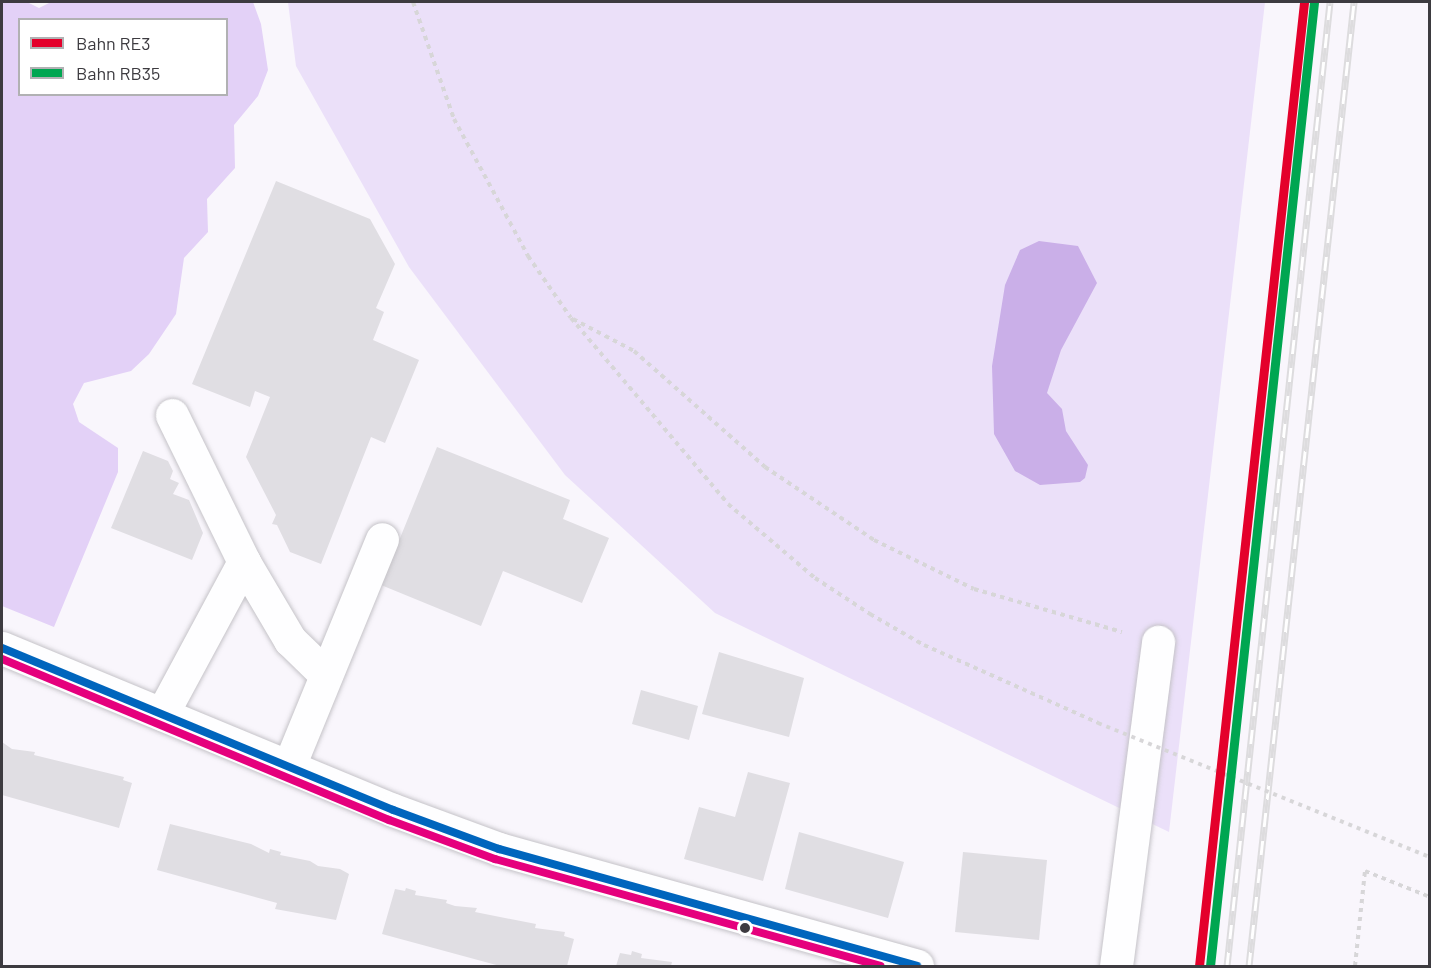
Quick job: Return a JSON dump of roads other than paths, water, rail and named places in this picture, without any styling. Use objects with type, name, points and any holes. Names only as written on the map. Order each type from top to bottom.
[{"type":"main road","points":[[172,415],[244,562],[290,640],[326,675]]},
{"type":"main road","points":[[290,766],[382,539]]},
{"type":"main road","points":[[162,714],[244,562]]},
{"type":"main road","points":[[1116,966],[1158,642]]},
{"type":"main road","points":[[2,648],[499,849],[917,966]]},
{"type":"railway","points":[[1227,966],[1330,2]]},
{"type":"railway","points":[[1249,966],[1354,2]]},
{"type":"rail line","name":"RE3","points":[[1199,966],[1304,2]]},
{"type":"rail line","name":"RB35","points":[[1210,966],[1314,3]]}]
